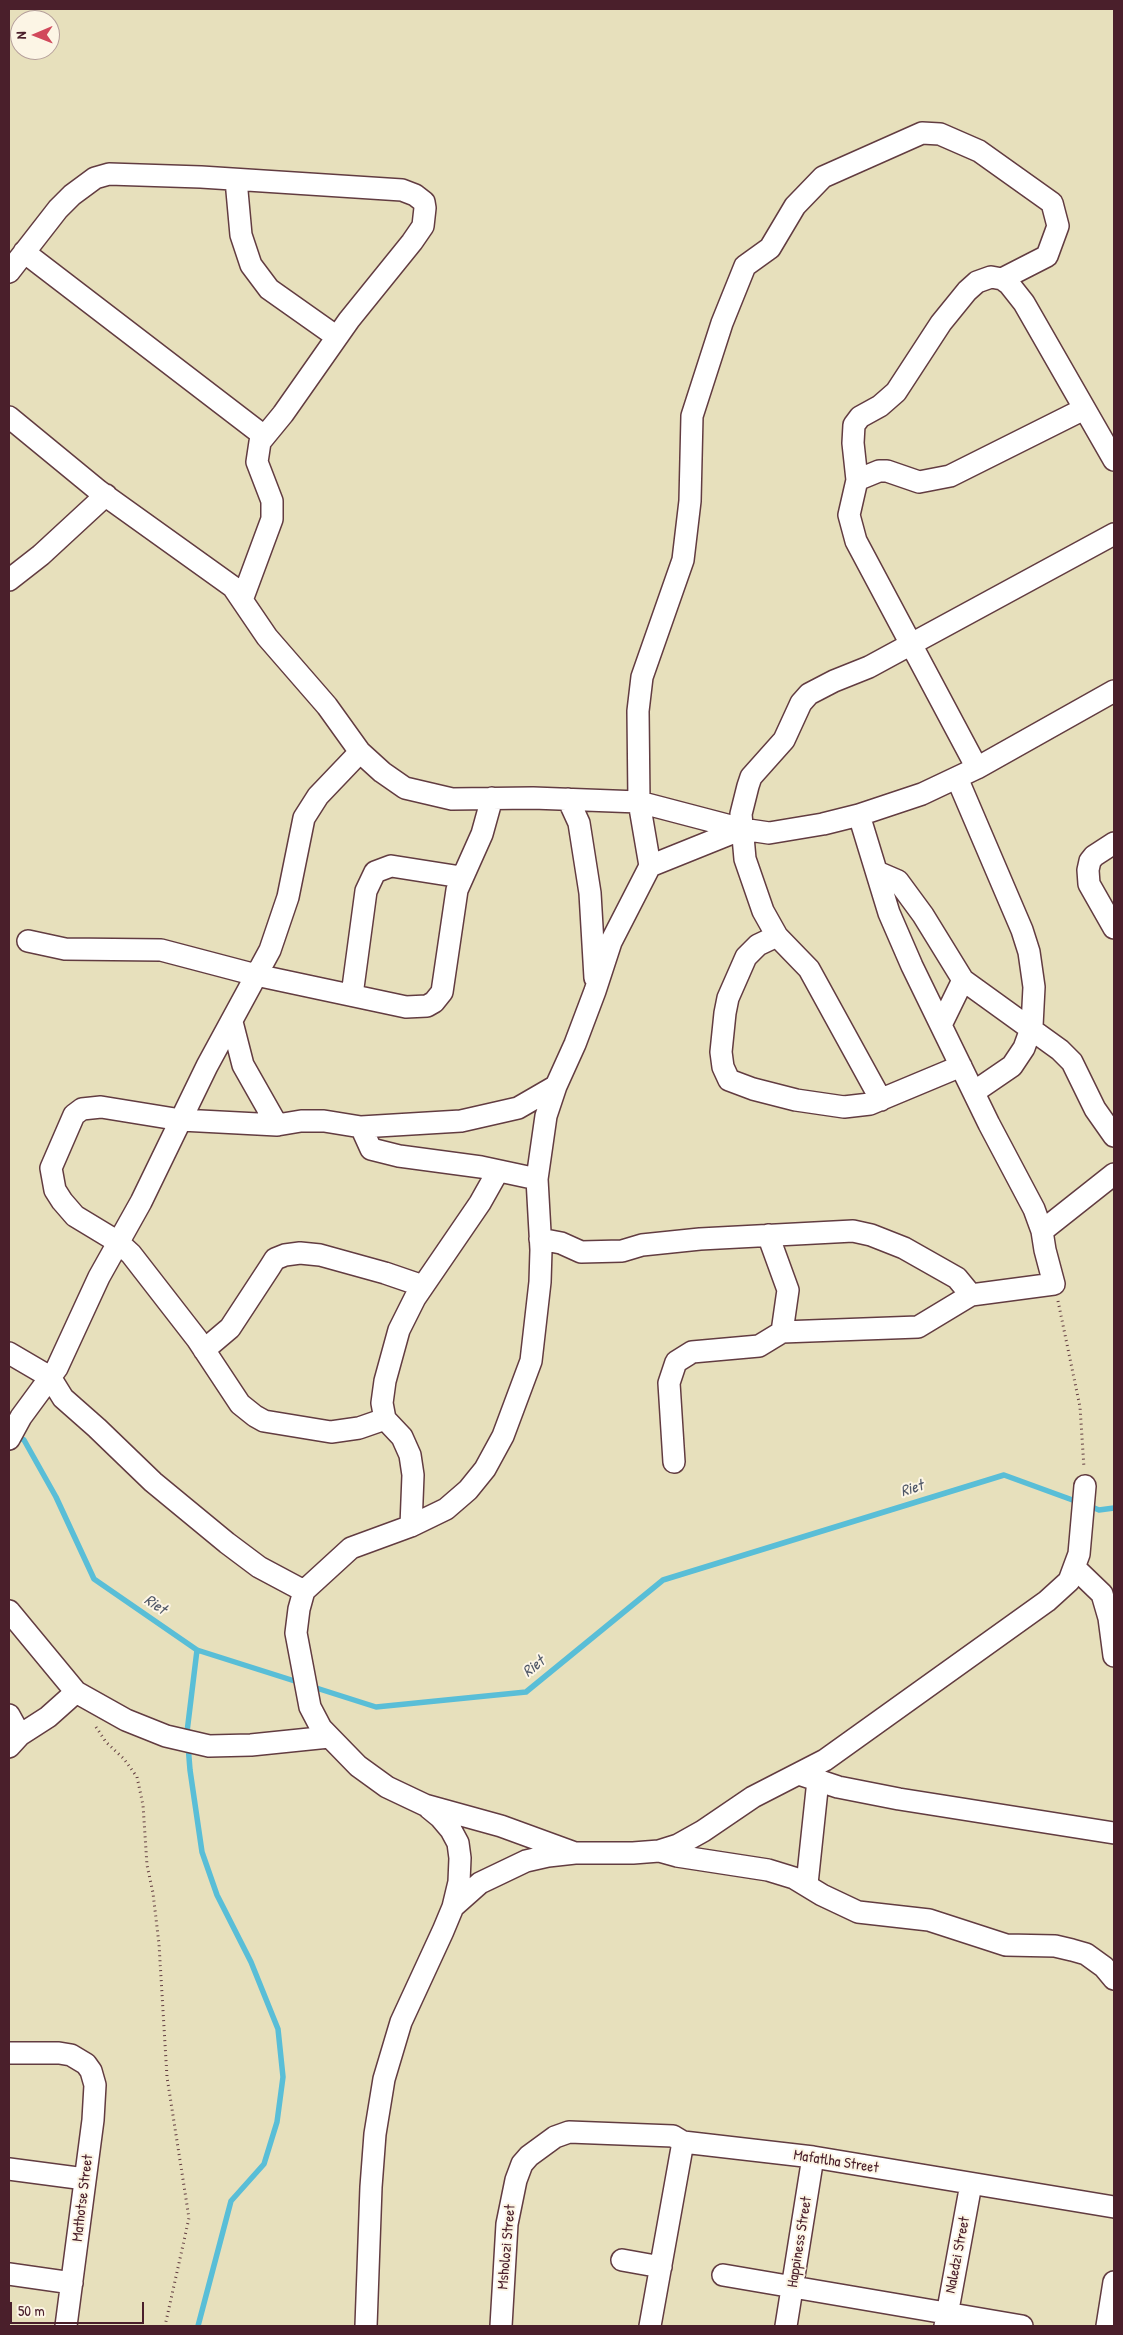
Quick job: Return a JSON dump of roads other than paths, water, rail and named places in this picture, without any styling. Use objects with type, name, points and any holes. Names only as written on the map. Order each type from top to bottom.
[{"type":"street","points":[[575,1853],[501,1826],[425,1804],[372,1778],[329,1737],[315,1719],[307,1699],[296,1632],[304,1591],[352,1548],[411,1526],[446,1509],[468,1490],[485,1469],[502,1436],[531,1361],[540,1282],[540,1239],[536,1179],[542,1138],[556,1086],[575,1044],[611,942],[650,866],[639,802],[638,711],[642,677],[683,560],[690,501],[692,416],[722,323],[745,266],[770,248],[795,206],[823,177],[922,133],[940,134],[979,151],[1052,204],[1058,226],[1047,256],[1002,279]]},
{"type":"street","points":[[9,272],[72,195],[102,175],[118,173],[402,190],[415,195],[424,202],[426,208],[423,226],[337,338],[257,448],[257,462],[272,500],[272,519],[242,600]]},
{"type":"street","points":[[236,180],[241,235],[251,265],[269,289],[337,338]]},
{"type":"street","points":[[24,252],[264,436]]},
{"type":"street","points":[[977,768],[856,541],[849,515],[857,480],[853,432],[856,422],[862,414],[887,401],[896,392],[941,323],[972,285],[984,278],[991,277],[1002,279],[1009,284],[1024,303],[1114,460]]},
{"type":"street","points":[[857,480],[887,471],[919,482],[950,476],[1084,409]]},
{"type":"street","points":[[9,418],[106,495],[233,587],[272,644],[327,706],[360,752],[382,772],[405,788],[452,799],[568,799],[639,802],[742,829],[769,833],[823,824],[859,815],[922,794],[977,768],[1114,691]]},
{"type":"street","points":[[9,580],[41,555],[106,495]]},
{"type":"street","points":[[881,1100],[809,969],[776,936],[763,911],[745,858],[742,829],[742,804],[751,777],[784,740],[802,703],[809,694],[869,667],[1114,534]]},
{"type":"street","points":[[13,1430],[57,1368],[99,1277],[141,1202],[278,931],[288,897],[304,818],[318,796],[360,752]]},
{"type":"street","points":[[957,778],[980,827],[1029,952],[1034,987],[1031,1030],[1024,1048],[1012,1066],[974,1092]]},
{"type":"street","points":[[28,941],[65,948],[161,950],[256,976],[406,1007],[419,1008],[432,1004],[439,997],[445,983],[455,898],[461,877],[482,834],[492,798]]},
{"type":"street","points":[[568,799],[579,823],[590,892],[595,991]]},
{"type":"street","points":[[674,1462],[669,1383],[676,1362],[692,1352],[759,1346],[782,1332],[918,1327],[971,1295],[1054,1284],[1042,1231],[1034,1209],[908,957],[890,913],[859,815]]},
{"type":"street","points":[[650,866],[742,829]]},
{"type":"street","points":[[1114,843],[1094,856],[1090,861],[1088,870],[1089,884],[1114,928]]},
{"type":"street","points":[[352,995],[366,891],[376,872],[391,866],[461,877]]},
{"type":"street","points":[[877,872],[898,881],[923,915],[963,980],[1060,1050],[1072,1062],[1095,1109],[1114,1136]]},
{"type":"street","points":[[776,936],[758,945],[746,957],[728,998],[721,1052],[725,1074],[729,1080],[796,1100],[844,1107],[870,1104],[962,1066]]},
{"type":"street","points":[[941,1024],[963,980]]},
{"type":"street","points":[[232,1022],[243,1065],[277,1125]]},
{"type":"street","points":[[385,1419],[360,1428],[331,1432],[264,1420],[255,1416],[240,1404],[204,1350],[132,1254],[118,1242],[75,1216],[55,1190],[51,1168],[67,1128],[78,1111],[88,1108],[113,1108],[181,1120],[277,1125],[301,1121],[324,1121],[361,1127],[461,1121],[518,1108],[556,1086]]},
{"type":"street","points":[[361,1127],[371,1148],[399,1156],[498,1171],[536,1179]]},
{"type":"street","points":[[411,1526],[413,1475],[410,1456],[402,1437],[385,1419],[382,1394],[396,1341],[405,1317],[423,1286],[480,1203],[498,1171]]},
{"type":"street","points":[[1042,1231],[1114,1174]]},
{"type":"street","points":[[540,1239],[561,1244],[581,1252],[622,1251],[642,1245],[768,1235],[853,1231],[871,1235],[904,1248],[956,1278],[971,1295]]},
{"type":"street","points":[[768,1235],[788,1290],[782,1332]]},
{"type":"street","points":[[204,1350],[230,1328],[275,1259],[285,1255],[300,1253],[320,1256],[386,1273],[423,1286]]},
{"type":"street","points":[[9,1353],[50,1377],[63,1398],[162,1490],[245,1557],[304,1591]]},
{"type":"street","points":[[453,1907],[480,1883],[509,1868],[548,1856],[575,1853],[633,1853],[659,1850],[687,1840],[753,1797],[809,1777],[833,1754],[1047,1602],[1069,1581],[1079,1554],[1085,1486]]},
{"type":"street","points":[[1075,1568],[1102,1594],[1109,1618],[1114,1656]]},
{"type":"street","points":[[9,1611],[76,1692],[126,1720],[166,1736],[209,1746],[251,1746],[329,1737]]},
{"type":"street","points":[[9,1715],[14,1741],[48,1717],[76,1692]]},
{"type":"street","points":[[809,1777],[838,1787],[899,1800],[1114,1833]]},
{"type":"street","points":[[807,1884],[809,1777]]},
{"type":"street","points":[[366,2326],[371,2187],[375,2134],[384,2079],[401,2022],[453,1907],[458,1882],[460,1858],[458,1843],[451,1830],[440,1817],[425,1804]]},
{"type":"street","points":[[659,1850],[677,1856],[768,1870],[794,1878],[807,1884],[822,1895],[858,1912],[929,1920],[1006,1945],[1055,1946],[1072,1950],[1086,1954],[1104,1968],[1114,1979]]},
{"type":"street","name":"Mathotse Street","points":[[9,2053],[59,2053],[70,2055],[86,2064],[91,2071],[95,2085],[95,2102],[66,2326]]},
{"type":"street","name":"Msholozi Street","points":[[501,2326],[507,2224],[511,2196],[522,2164],[529,2156],[555,2137],[569,2132],[659,2134],[673,2136],[683,2142]]},
{"type":"street","points":[[650,2326],[683,2142]]},
{"type":"street","name":"Mafatlha Street","points":[[683,2142],[813,2157],[1114,2207]]},
{"type":"street","name":"Happiness Street","points":[[786,2326],[813,2157]]},
{"type":"street","points":[[9,2169],[84,2179]]},
{"type":"street","name":"Naledzi Street","points":[[946,2320],[972,2184]]},
{"type":"street","points":[[622,2260],[661,2267]]},
{"type":"street","points":[[9,2274],[72,2283]]},
{"type":"street","points":[[723,2275],[792,2287],[946,2320],[1022,2326]]},
{"type":"street","points":[[1107,2326],[1114,2282]]},
{"type":"waterway","name":"Riet","points":[[15,1435],[24,1440],[56,1497],[94,1579],[197,1650],[301,1683]]},
{"type":"waterway","name":"Riet","points":[[310,1686],[376,1707],[526,1692],[663,1580],[1004,1475],[1078,1502]]},
{"type":"waterway","name":"Riet","points":[[1087,1505],[1099,1510],[1114,1508]]},
{"type":"waterway","points":[[197,1650],[187,1732],[190,1770],[202,1852],[217,1895],[251,1962],[278,2029],[283,2077],[277,2122],[264,2164],[231,2201],[198,2326]]}]
